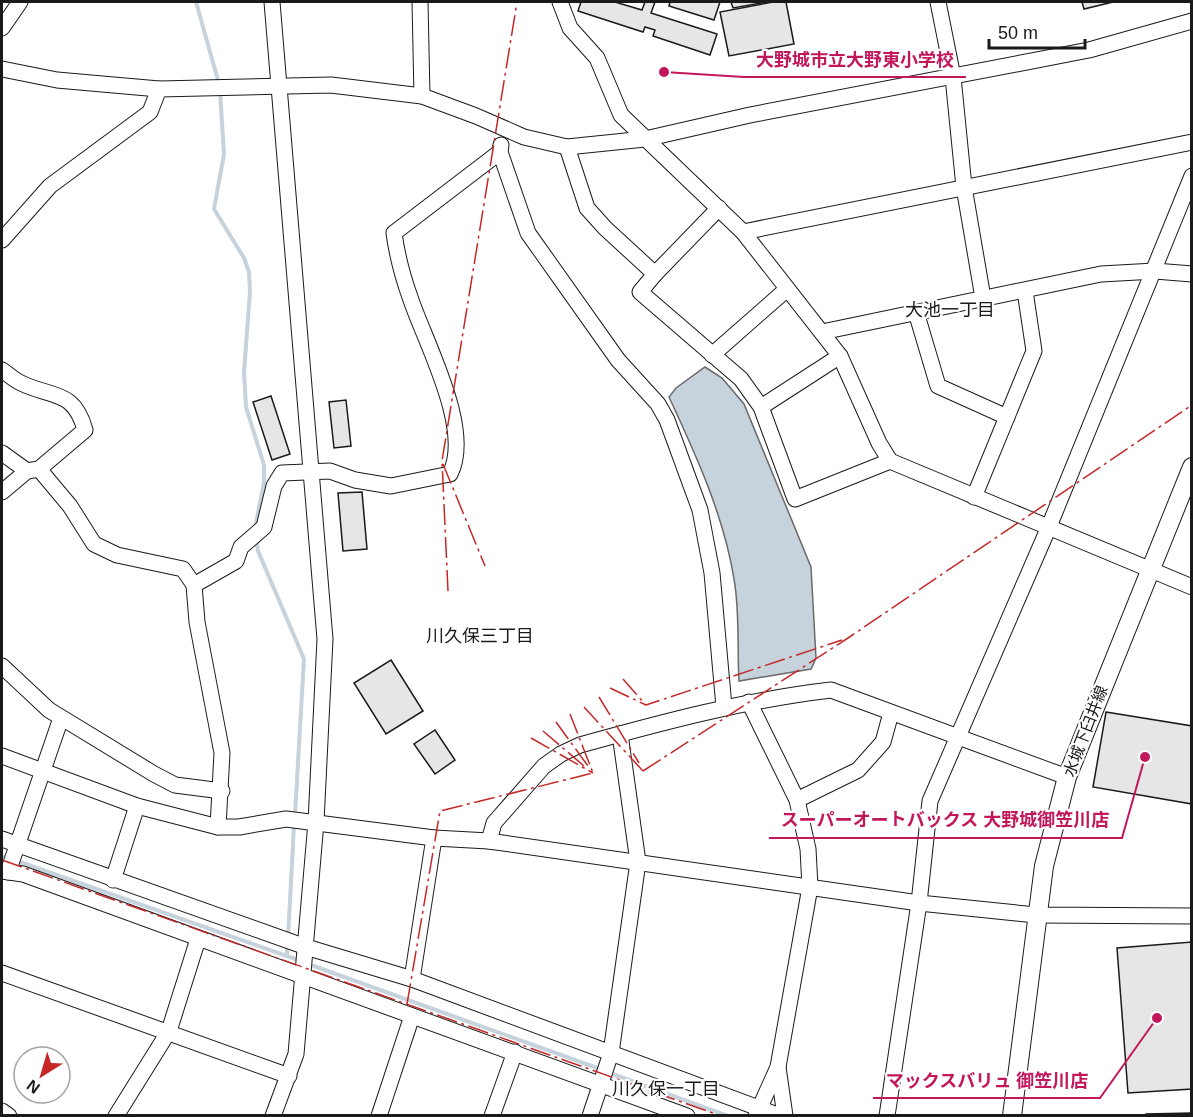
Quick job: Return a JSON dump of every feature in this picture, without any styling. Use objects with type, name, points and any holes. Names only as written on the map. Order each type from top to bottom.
[{"type":"main road","name":"水城下臼井線","points":[[1012,1116],[1036,915],[1044,866],[1067,777],[1083,730],[1151,572],[1191,467]]},
{"type":"street","points":[[2,28],[20,2]]},
{"type":"street","points":[[272,2],[277,86],[313,471],[325,639],[309,821],[306,947],[296,1054],[273,1116]]},
{"type":"street","points":[[420,2],[422,96]]},
{"type":"street","points":[[560,2],[570,28],[597,58],[621,116],[743,232],[840,356],[879,443],[890,461],[1191,587]]},
{"type":"street","points":[[938,2],[953,77],[964,187],[983,298]]},
{"type":"street","points":[[2,69],[57,80],[159,89],[331,85],[422,96],[476,116],[504,130],[567,147],[645,139],[750,115],[1089,50],[1191,21]]},
{"type":"street","points":[[2,240],[50,186],[150,112],[159,89]]},
{"type":"street","points":[[504,130],[500,152],[528,233],[618,360],[658,404],[667,420],[700,510],[712,573],[724,707]]},
{"type":"street","points":[[743,232],[1191,142]]},
{"type":"street","points":[[567,147],[587,208],[605,228],[656,274]]},
{"type":"street","points":[[194,585],[236,561],[241,547],[264,527],[274,486],[282,473],[330,471],[355,480],[391,486],[450,474],[456,462],[448,395],[410,299],[394,233],[500,152]]},
{"type":"street","points":[[887,1116],[919,903],[930,801],[1048,529],[1155,271],[1191,176]]},
{"type":"street","points":[[719,208],[639,292],[741,379],[761,407],[795,499],[890,461]]},
{"type":"street","points":[[822,332],[1101,274],[1155,271],[1191,274]]},
{"type":"street","points":[[712,355],[787,289]]},
{"type":"street","points":[[974,497],[1034,351],[1025,291]]},
{"type":"street","points":[[916,312],[938,386],[1007,417]]},
{"type":"street","points":[[761,407],[840,356]]},
{"type":"street","points":[[2,370],[21,383],[71,402],[82,419],[85,430],[2,492]]},
{"type":"street","points":[[2,453],[33,470],[70,506],[94,544],[117,555],[183,568],[194,585],[197,622],[222,753],[222,791],[218,827]]},
{"type":"street","points":[[2,666],[49,710],[175,784],[222,791]]},
{"type":"street","points":[[489,841],[494,823],[544,766],[580,745],[724,707],[831,690],[1067,777]]},
{"type":"street","points":[[749,702],[797,800],[808,849],[810,887],[778,1067],[758,1112]]},
{"type":"street","points":[[797,800],[858,770],[883,742],[891,713]]},
{"type":"street","points":[[61,718],[17,845],[5,871],[22,874],[303,977],[601,1082],[684,1115]]},
{"type":"street","points":[[590,1116],[610,1054],[638,862],[620,734]]},
{"type":"street","points":[[2,756],[137,806],[218,827],[239,827],[286,819],[309,821],[434,838],[489,841],[919,903],[1036,915],[1191,916]]},
{"type":"street","points":[[113,880],[137,806]]},
{"type":"street","points":[[412,979],[434,838]]},
{"type":"street","points":[[2,839],[306,947],[412,979],[758,1112],[782,1116],[778,1067]]},
{"type":"street","points":[[116,1116],[169,1031],[198,939]]},
{"type":"street","points":[[2,973],[169,1031],[289,1076]]},
{"type":"street","points":[[379,1116],[412,1016]]},
{"type":"street","points":[[492,1116],[515,1052]]},
{"type":"street","points":[[2,1111],[9,1116]]},
{"type":"shaded area","points":[[705,367],[722,378],[744,404],[811,567],[816,658],[811,669],[739,681],[737,604],[729,555],[708,486],[669,397],[676,388]]},
{"type":"building","points":[[581,2],[615,2],[642,10],[645,2],[655,2],[651,13],[717,34],[710,55],[653,36],[655,30],[645,27],[643,32],[578,11]]},
{"type":"building","points":[[670,2],[720,2],[714,20],[669,6]]},
{"type":"building","points":[[731,2],[767,2],[733,8]]},
{"type":"building","points":[[773,2],[786,2],[794,44],[729,56],[720,12]]},
{"type":"building","points":[[1082,2],[1113,2],[1084,9]]},
{"type":"building","points":[[271,396],[290,454],[272,460],[253,402]]},
{"type":"building","points":[[346,400],[351,446],[334,448],[329,402]]},
{"type":"building","points":[[362,492],[367,549],[343,551],[338,493]]},
{"type":"building","points":[[391,660],[423,711],[386,734],[354,683]]},
{"type":"building","points":[[1106,712],[1192,726],[1192,804],[1093,787]]},
{"type":"building","points":[[435,730],[455,760],[435,774],[414,744]]},
{"type":"building","points":[[1192,942],[1192,1089],[1128,1093],[1117,948]]},
{"type":"building","points":[[1192,1113],[1192,1116],[1146,1116],[1146,1114]]},
{"type":"waterway","points":[[196,2],[219,84]]},
{"type":"waterway","points":[[220,91],[224,154],[214,209],[244,258],[249,272],[250,292],[244,372],[246,407],[264,465],[264,483],[255,528]]},
{"type":"waterway","points":[[256,538],[258,551],[304,659],[295,815]]},
{"type":"waterway","points":[[288,938],[294,825]]},
{"type":"waterway","points":[[2,856],[10,859]]},
{"type":"waterway","points":[[17,861],[301,961]]},
{"type":"waterway","points":[[287,945],[287,956]]},
{"type":"waterway","points":[[308,964],[600,1069]]},
{"type":"waterway","points":[[607,1072],[728,1116]]},
{"type":"power","points":[[448,591],[442,461],[517,2]]},
{"type":"power","points":[[643,771],[848,638],[1192,405]]},
{"type":"power","points":[[443,464],[485,566]]},
{"type":"power","points":[[610,688],[646,705],[842,640]]},
{"type":"power","points":[[623,679],[644,703]]},
{"type":"power","points":[[599,697],[639,763]]},
{"type":"power","points":[[584,707],[643,771]]},
{"type":"power","points":[[570,714],[593,773]]},
{"type":"power","points":[[556,722],[588,766]]},
{"type":"power","points":[[543,731],[584,766]]},
{"type":"power","points":[[531,738],[593,773]]},
{"type":"power","points":[[407,1004],[440,811],[593,773]]},
{"type":"power","points":[[2,860],[721,1116]]},
{"type":"place","name":"大野城市立大野東小学校","points":[[664,72]]},
{"type":"place","name":"スーパーオートバックス 大野城御笠川店","points":[[1145,757]]},
{"type":"place","name":"マックスバリュ 御笠川店","points":[[1157,1018]]},
{"type":"district","name":"大池一丁目","points":[[950,310]]},
{"type":"district","name":"川久保三丁目","points":[[480,636]]},
{"type":"district","name":"川久保一丁目","points":[[666,1089]]}]
